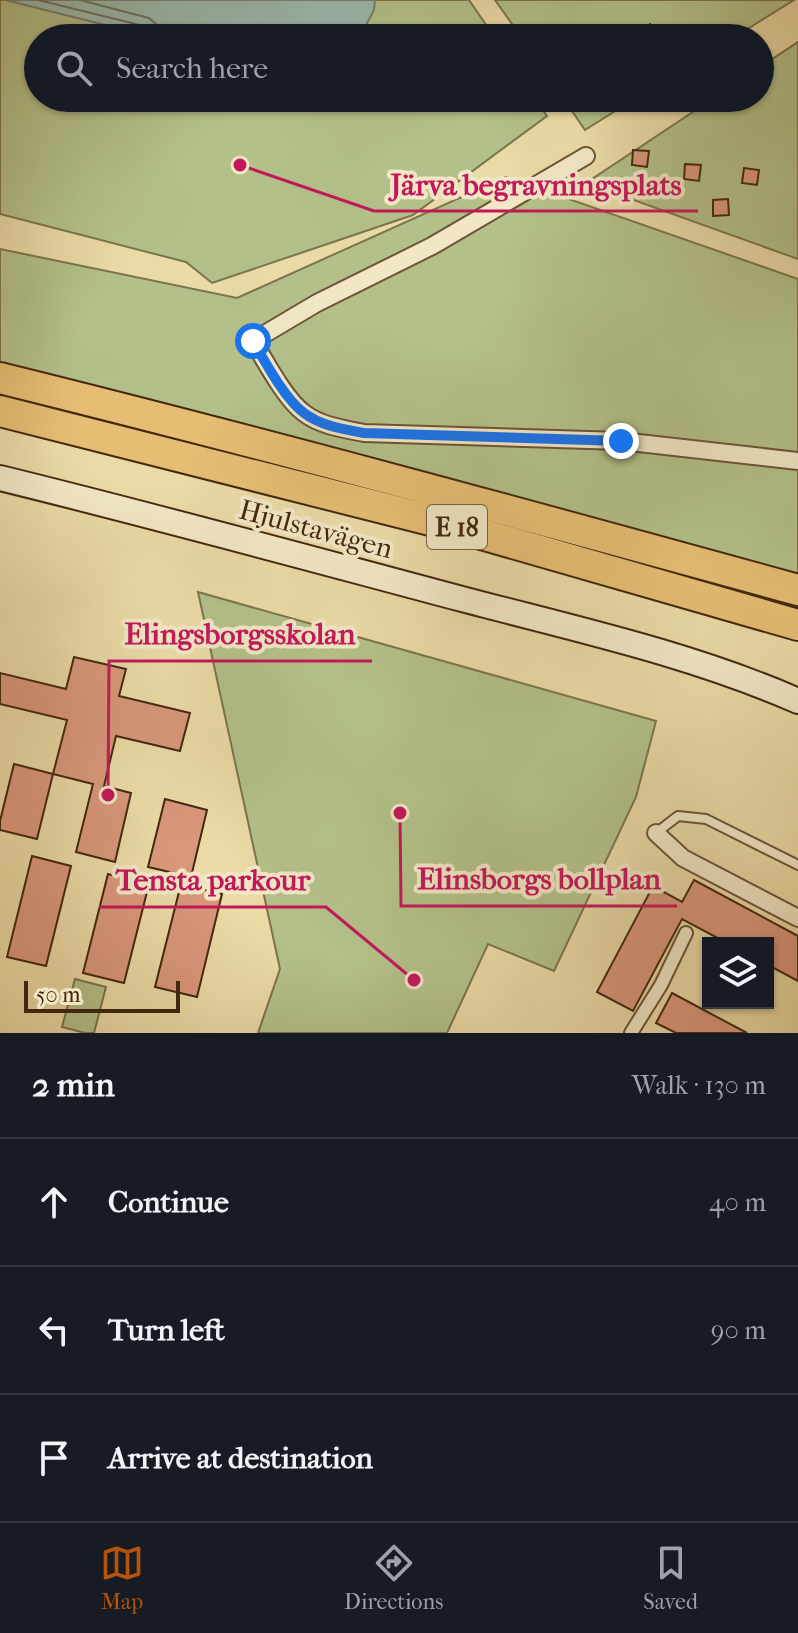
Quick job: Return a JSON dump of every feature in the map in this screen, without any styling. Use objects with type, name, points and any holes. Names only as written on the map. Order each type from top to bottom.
[{"type":"highway","name":"E 18","points":[[0,378],[452,495],[798,590]]},
{"type":"highway","name":"E 18","points":[[0,411],[450,525],[798,625]]},
{"type":"main road","name":"Hjulstavägen","points":[[0,478],[606,637],[694,662],[788,697]]},
{"type":"street","points":[[586,156],[432,246],[317,303],[253,341],[279,384],[303,413],[329,426],[364,433],[621,441],[798,461]]},
{"type":"street","points":[[656,833],[683,858],[798,918]]},
{"type":"street","points":[[631,1033],[665,977],[686,933]]},
{"type":"lane","points":[[656,833],[678,816],[706,819],[798,865]]},
{"type":"green space","points":[[0,0],[469,0],[485,24],[24,24],[24,112],[544,112],[547,116],[413,215],[212,283],[186,262],[0,214]]},
{"type":"green space","points":[[495,0],[794,0],[755,24],[512,24]]},
{"type":"green space","points":[[798,42],[798,259],[586,183],[693,112],[774,112],[774,58]]},
{"type":"green space","points":[[573,112],[614,112],[585,130]]},
{"type":"green space","points":[[506,177],[798,279],[798,598],[0,374],[0,249],[237,298]]},
{"type":"green space","points":[[198,592],[656,721],[636,797],[554,971],[488,944],[447,1033],[258,1033],[280,969]]},
{"type":"green space","points":[[75,979],[106,987],[94,1033],[62,1027]]},
{"type":"water","points":[[5,0],[375,0],[366,24],[101,24]]},
{"type":"building","points":[[633,150],[649,151],[647,167],[632,165]]},
{"type":"building","points":[[685,164],[701,165],[699,181],[684,179]]},
{"type":"building","points":[[744,168],[759,170],[757,185],[742,183]]},
{"type":"building","points":[[728,199],[729,215],[713,216],[713,200]]},
{"type":"building","points":[[74,657],[126,669],[119,696],[190,713],[180,751],[116,736],[104,786],[131,793],[115,862],[76,852],[93,784],[53,774],[67,720],[0,704],[0,673],[66,689]]},
{"type":"building","points":[[14,764],[53,774],[37,839],[0,830]]},
{"type":"building","points":[[165,799],[207,810],[191,877],[148,867]]},
{"type":"building","points":[[32,856],[71,866],[46,966],[7,957]]},
{"type":"building","points":[[108,874],[149,884],[124,983],[83,973]]},
{"type":"building","points":[[694,880],[798,936],[798,981],[774,968],[774,937],[716,937],[682,919],[633,1011],[597,992],[653,886],[682,902]]},
{"type":"building","points":[[181,884],[222,894],[197,997],[155,987]]},
{"type":"building","points":[[672,993],[747,1033],[676,1033],[656,1023]]},
{"type":"place","name":"Järva begravningsplats","points":[[240,165]]},
{"type":"place","name":"Elingsborgsskolan","points":[[108,795]]},
{"type":"place","name":"Elinsborgs bollplan","points":[[400,813]]},
{"type":"place","name":"Tensta parkour","points":[[414,980]]},
{"type":"route","points":[[253,341],[279,384],[303,413],[329,426],[364,433],[621,441]]}]
